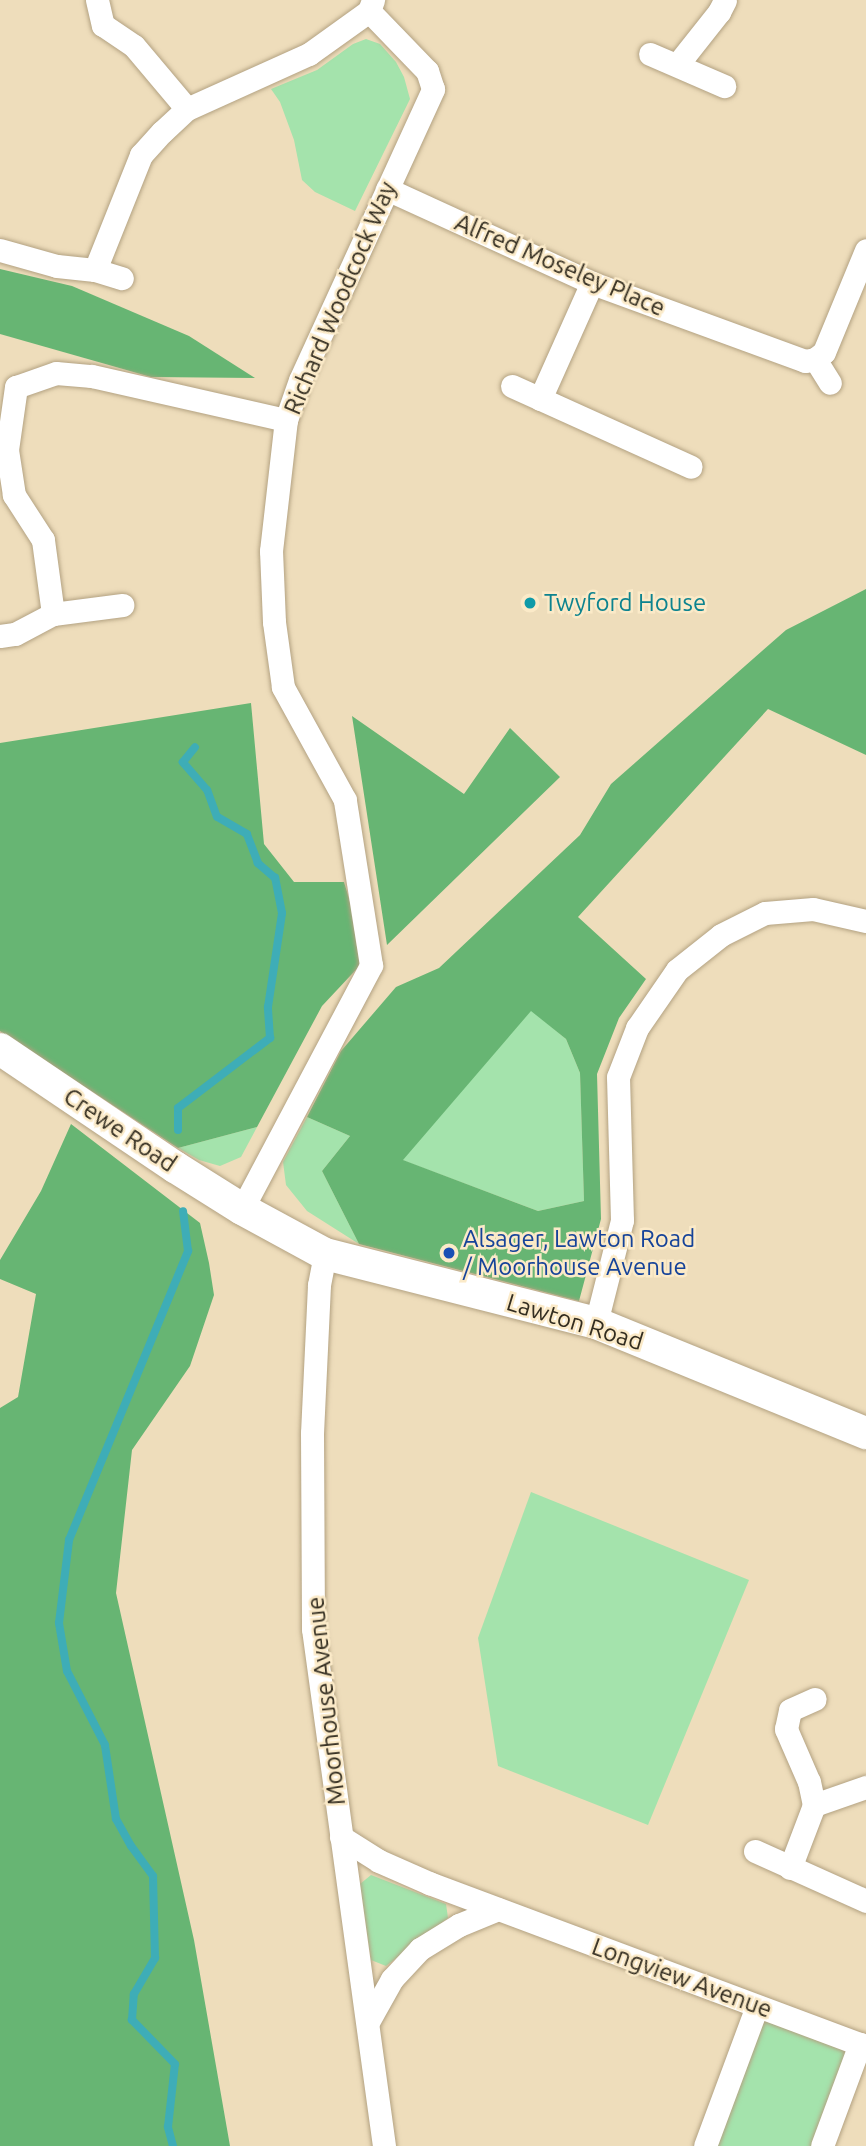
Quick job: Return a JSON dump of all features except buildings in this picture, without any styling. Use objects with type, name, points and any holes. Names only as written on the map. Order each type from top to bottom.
[{"type":"main road","name":"Crewe Road","points":[[0,1049],[132,1140],[242,1209]]},
{"type":"main road","name":"Lawton Road","points":[[242,1209],[325,1254],[596,1323],[866,1433]]},
{"type":"street","points":[[97,0],[103,25],[134,46],[187,109]]},
{"type":"street","points":[[677,65],[719,12],[725,0]]},
{"type":"street","points":[[95,270],[141,155],[187,109],[309,54],[371,6]]},
{"type":"street","name":"Richard Woodcock Way","points":[[242,1209],[371,965],[345,800],[283,687],[274,622],[271,551],[286,420],[300,380],[433,89],[427,71],[371,6]]},
{"type":"street","points":[[650,54],[724,86]]},
{"type":"street","name":"Alfred Moseley Place","points":[[387,189],[592,284],[805,361],[815,359]]},
{"type":"street","points":[[0,250],[57,266],[95,270],[122,278]]},
{"type":"street","points":[[830,383],[815,359],[824,352],[866,250]]},
{"type":"street","points":[[540,399],[592,284]]},
{"type":"street","points":[[53,614],[43,541],[31,517],[14,495],[7,450],[8,381],[56,373],[92,376],[286,420]]},
{"type":"street","points":[[512,386],[691,467]]},
{"type":"street","points":[[0,636],[15,634],[53,614],[122,605]]},
{"type":"street","points":[[596,1323],[622,1220],[618,1077],[637,1028],[677,970],[721,935],[765,913],[813,909],[866,921]]},
{"type":"street","name":"Moorhouse Avenue","points":[[325,1254],[318,1284],[312,1433],[313,1629],[384,2146]]},
{"type":"street","points":[[790,1868],[814,1805],[809,1782],[786,1729],[790,1710],[815,1699]]},
{"type":"street","points":[[814,1805],[866,1787]]},
{"type":"street","name":"Longview Avenue","points":[[341,1837],[379,1861],[498,1909],[863,2045]]},
{"type":"street","points":[[755,1851],[866,1901]]},
{"type":"street","points":[[368,2022],[392,1979],[420,1949],[459,1925],[498,1909]]},
{"type":"street","points":[[705,2146],[757,2006]]},
{"type":"street","points":[[822,2146],[863,2045]]},
{"type":"green space","points":[[366,39],[380,44],[396,62],[404,77],[410,99],[355,211],[315,192],[302,180],[294,140],[280,102],[271,89],[317,70],[353,44]]},
{"type":"green space","points":[[0,269],[72,286],[189,336],[255,378],[151,377],[0,334]]},
{"type":"green space","points":[[866,589],[866,755],[768,709],[578,917],[646,979],[619,1018],[597,1074],[601,1219],[579,1301],[359,1244],[322,1171],[350,1136],[307,1117],[341,1051],[396,987],[439,968],[580,835],[611,784],[786,630]],"holes":[[[531,1011],[566,1039],[580,1073],[584,1201],[538,1211],[403,1160]]]},
{"type":"green space","points":[[251,703],[264,844],[294,882],[344,882],[367,958],[322,1006],[257,1127],[178,1148],[0,1031],[0,743]]},
{"type":"green space","points":[[352,716],[464,794],[510,728],[560,777],[387,945]]},
{"type":"green space","points":[[531,1010],[566,1039],[580,1073],[584,1201],[538,1211],[402,1160]]},
{"type":"green space","points":[[307,1117],[350,1136],[322,1171],[359,1244],[307,1211],[286,1185],[283,1162]]},
{"type":"green space","points":[[71,1124],[200,1223],[214,1295],[190,1366],[132,1450],[116,1593],[194,1940],[230,2146],[0,2146],[0,1408],[18,1397],[36,1294],[0,1279],[0,1260],[41,1191]]},
{"type":"green space","points":[[257,1127],[241,1157],[220,1166],[199,1160],[178,1148]]},
{"type":"green space","points":[[531,1492],[749,1580],[648,1825],[498,1766],[478,1638]]},
{"type":"green space","points":[[371,1875],[446,1904],[448,1918],[386,1966],[371,1960],[360,1884]]},
{"type":"green space","points":[[761,2019],[849,2052],[814,2146],[714,2146]]},
{"type":"waterway","points":[[178,1130],[178,1108],[270,1038],[268,1007],[282,913],[275,878],[258,863],[247,834],[217,817],[207,790],[183,762],[195,747]]},
{"type":"waterway","points":[[173,2146],[168,2127],[175,2064],[132,2020],[134,1994],[155,1958],[153,1876],[131,1846],[116,1819],[105,1745],[67,1671],[59,1623],[69,1540],[188,1251],[183,1211]]},
{"type":"place","name":"Twyford House","points":[[530,603]]},
{"type":"place","name":"Alsager, Lawton Road / Moorhouse Avenue","points":[[449,1253]]}]
